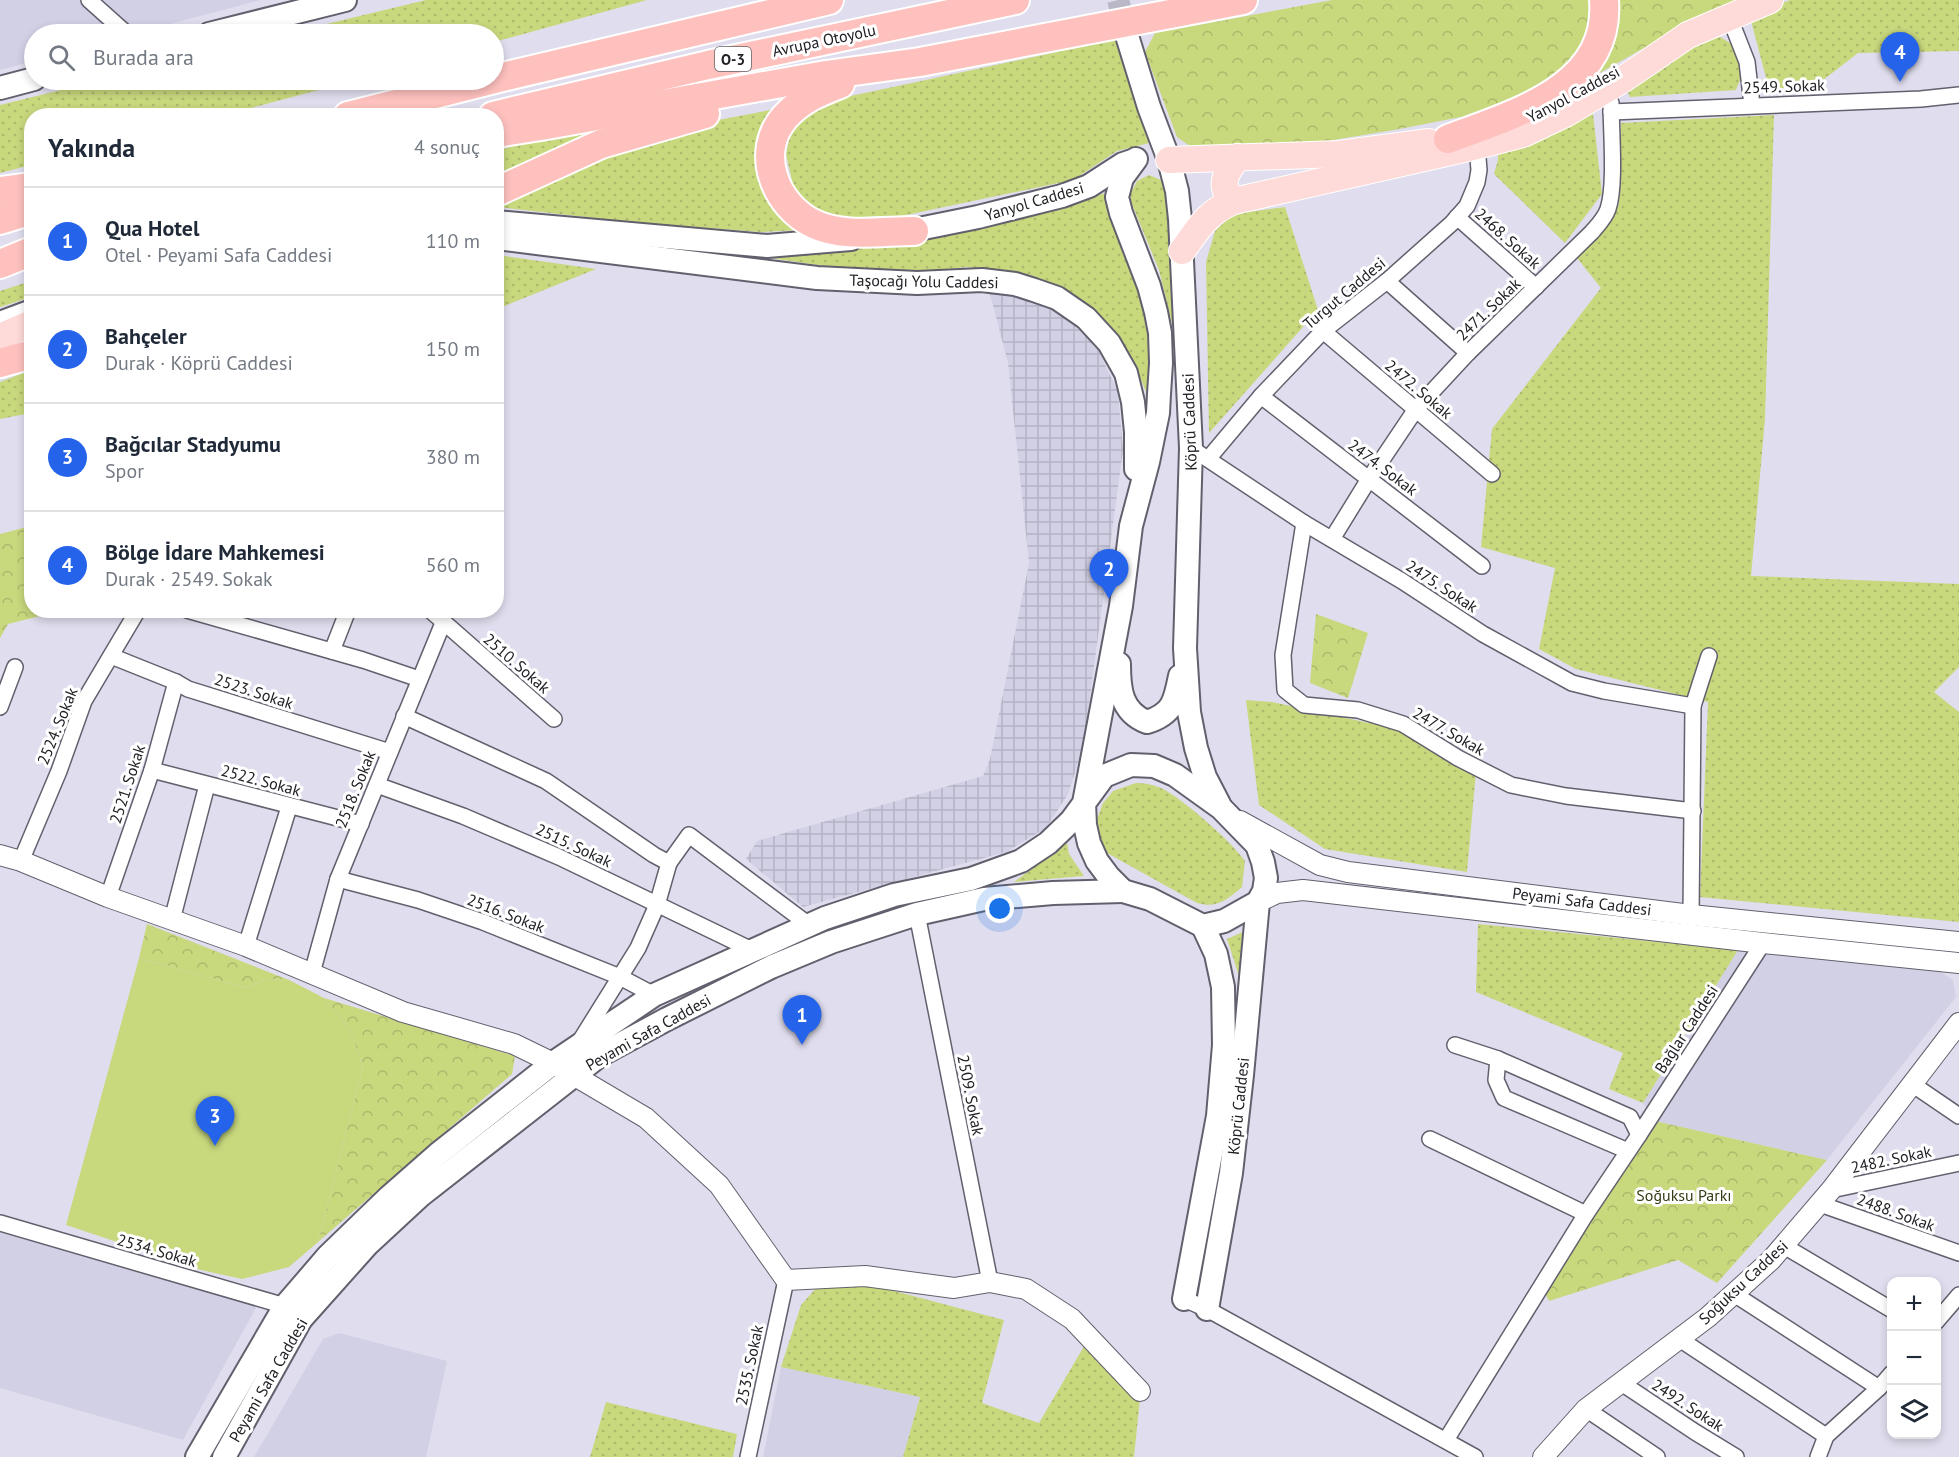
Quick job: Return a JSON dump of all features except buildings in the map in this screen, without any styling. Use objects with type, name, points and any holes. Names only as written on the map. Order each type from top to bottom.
[{"type":"highway","name":"O-3","points":[[504,76],[829,0]]},
{"type":"highway","name":"Avrupa Otoyolu","points":[[504,113],[708,64],[1015,0]]},
{"type":"highway","points":[[504,132],[826,75],[920,62],[1243,0]]},
{"type":"highway","points":[[1448,139],[1538,103],[1577,75],[1592,58],[1602,38],[1605,26],[1605,0]]},
{"type":"highway","points":[[504,188],[581,152],[633,134],[739,105],[845,82],[920,62]]},
{"type":"highway","points":[[845,82],[808,98],[795,107],[777,126],[770,156],[771,171],[777,188],[794,212],[812,224],[829,230],[914,231]]},
{"type":"highway","name":"O-3","points":[[379,108],[449,90]]},
{"type":"highway","points":[[0,191],[24,188]]},
{"type":"highway","points":[[0,220],[24,212]]},
{"type":"highway","points":[[0,258],[24,252]]},
{"type":"highway","points":[[0,264],[24,254]]},
{"type":"highway","points":[[0,363],[24,356]]},
{"type":"main road","points":[[237,24],[279,9],[345,0]]},
{"type":"main road","points":[[1182,251],[1207,216],[1234,201],[1522,134],[1567,113],[1608,101],[1688,35],[1770,0]]},
{"type":"main road","name":"Yanyol Caddesi","points":[[504,223],[767,246],[818,243],[914,231],[1062,196],[1089,186],[1123,164],[1136,159],[1169,160],[1339,154],[1448,139],[1509,125],[1544,112],[1688,35]]},
{"type":"main road","name":"Köprü Caddesi","points":[[1128,39],[1149,107],[1169,160],[1177,191],[1199,454],[1185,648],[1189,712],[1196,748],[1205,777],[1221,808]]},
{"type":"main road","points":[[0,88],[24,82]]},
{"type":"main road","points":[[1234,201],[1228,196],[1225,187],[1226,172],[1238,158]]},
{"type":"main road","name":"Köprü Caddesi","points":[[1084,803],[1121,606],[1131,526],[1158,413],[1160,333],[1149,286],[1117,197],[1122,178],[1136,159]]},
{"type":"main road","name":"Taşocağı Yolu Caddesi","points":[[504,239],[837,279],[917,284],[997,281],[1015,284],[1057,298],[1086,318],[1109,344],[1126,373],[1133,402],[1136,432],[1131,526]]},
{"type":"main road","points":[[0,323],[24,314]]},
{"type":"main road","points":[[0,337],[24,326]]},
{"type":"main road","points":[[0,357],[24,348]]},
{"type":"main road","points":[[1121,606],[1120,689],[1123,701],[1137,718],[1146,722],[1154,720],[1165,714],[1172,705],[1185,648]]},
{"type":"main road","points":[[197,1457],[293,1313],[328,1256],[438,1154],[553,1063],[654,995],[809,925],[894,895],[971,879],[1021,861],[1048,843],[1071,821],[1084,803],[1104,776],[1131,765],[1154,766],[1175,775],[1221,808],[1257,845],[1266,878],[1264,891],[1258,902],[1224,921],[1203,926],[1150,899],[1124,891],[1109,878],[1097,861],[1089,843],[1084,803]]},
{"type":"main road","name":"Peyami Safa Caddesi","points":[[224,1457],[293,1313],[421,1194],[600,1055],[771,967],[831,942],[917,914],[984,899],[1053,893],[1124,891]]},
{"type":"main road","name":"Köprü Caddesi","points":[[1207,1309],[1231,1173],[1258,902]]},
{"type":"main road","name":"Köprü Caddesi","points":[[1184,1299],[1218,1116],[1224,1045],[1223,987],[1216,954],[1203,926]]},
{"type":"street","points":[[89,0],[116,24]]},
{"type":"street","points":[[1729,16],[1747,62],[1752,105]]},
{"type":"street","name":"2549. Sokak","points":[[1608,101],[1752,105],[1921,99],[1959,95]]},
{"type":"street","name":"2471. Sokak","points":[[1332,539],[1416,409],[1468,353],[1602,220],[1608,208],[1611,192],[1608,101]]},
{"type":"street","name":"Turgut Caddesi","points":[[1199,454],[1261,396],[1323,331],[1387,281],[1467,206],[1477,182],[1479,170],[1477,146]]},
{"type":"street","name":"2468. Sokak","points":[[1457,217],[1536,287]]},
{"type":"street","points":[[1387,281],[1468,353]]},
{"type":"street","name":"2472. Sokak","points":[[1323,331],[1492,474]]},
{"type":"street","name":"2474. Sokak","points":[[1261,396],[1482,566]]},
{"type":"street","name":"2475. Sokak","points":[[1199,454],[1304,523],[1402,581],[1483,634],[1572,683],[1604,691],[1694,706]]},
{"type":"street","name":"2477. Sokak","points":[[1304,523],[1283,655],[1285,690],[1304,705],[1358,710],[1403,724],[1458,758],[1511,785],[1566,796],[1693,811]]},
{"type":"street","name":"2524. Sokak","points":[[21,861],[59,771],[84,701],[133,618]]},
{"type":"street","points":[[215,618],[332,651],[419,679]]},
{"type":"street","points":[[332,651],[345,618]]},
{"type":"street","name":"2510. Sokak","points":[[438,618],[554,719]]},
{"type":"street","name":"2518. Sokak","points":[[312,973],[339,879],[443,623]]},
{"type":"street","name":"2523. Sokak","points":[[111,656],[188,689],[390,752]]},
{"type":"street","points":[[1691,915],[1694,706],[1709,656]]},
{"type":"street","points":[[0,707],[15,667]]},
{"type":"street","name":"2521. Sokak","points":[[108,897],[152,770],[176,682]]},
{"type":"street","points":[[404,716],[546,781],[669,863]]},
{"type":"street","name":"2522. Sokak","points":[[152,770],[361,824]]},
{"type":"street","points":[[172,920],[207,785]]},
{"type":"street","name":"2515. Sokak","points":[[377,785],[560,857],[752,950]]},
{"type":"street","points":[[246,946],[289,807]]},
{"type":"street","name":"Peyami Safa Caddesi","points":[[1221,808],[1244,824],[1312,861],[1348,872],[1691,915],[1959,942]]},
{"type":"street","points":[[574,1051],[638,948],[657,904],[669,863],[689,835],[809,925]]},
{"type":"street","points":[[0,855],[21,861],[108,897],[246,946],[403,1012],[514,1044],[553,1063],[646,1118],[719,1185],[786,1280],[865,1276],[954,1288],[990,1282],[1026,1289],[1072,1319],[1140,1391]]},
{"type":"street","name":"2516. Sokak","points":[[339,879],[418,900],[483,922],[620,977],[654,995]]},
{"type":"street","name":"Peyami Safa Caddesi","points":[[1258,902],[1277,893],[1303,890],[1959,963]]},
{"type":"street","name":"2509. Sokak","points":[[917,914],[990,1282]]},
{"type":"street","name":"Bağlar Caddesi","points":[[1446,1440],[1586,1214],[1640,1135],[1763,943]]},
{"type":"street","name":"Soğuksu Caddesi","points":[[1546,1456],[1586,1409],[1708,1317],[1785,1246],[1826,1197],[1958,1026]]},
{"type":"street","points":[[1455,1045],[1498,1059],[1630,1117],[1640,1135]]},
{"type":"street","points":[[1498,1059],[1496,1080],[1504,1098],[1628,1151]]},
{"type":"street","points":[[1912,1084],[1959,1116]]},
{"type":"street","points":[[1430,1139],[1586,1214]]},
{"type":"street","name":"2482. Sokak","points":[[1826,1197],[1959,1163]]},
{"type":"street","name":"2488. Sokak","points":[[1826,1197],[1959,1253]]},
{"type":"street","name":"2534. Sokak","points":[[0,1223],[293,1313]]},
{"type":"street","points":[[1785,1246],[1887,1307]]},
{"type":"street","name":"2535. Sokak","points":[[748,1457],[786,1280]]},
{"type":"street","points":[[1734,1294],[1879,1388]]},
{"type":"street","points":[[1941,1316],[1959,1295]]},
{"type":"street","points":[[1184,1299],[1207,1309],[1475,1457]]},
{"type":"street","points":[[1678,1338],[1826,1436]]},
{"type":"street","points":[[1818,1457],[1826,1436],[1887,1379]]},
{"type":"street","name":"2492. Sokak","points":[[1620,1382],[1736,1457]]},
{"type":"street","points":[[1586,1409],[1657,1457]]},
{"type":"shaded area","points":[[0,0],[261,0],[170,24],[24,24],[24,64],[0,70]]},
{"type":"shaded area","points":[[990,294],[1020,296],[1059,310],[1096,346],[1118,392],[1123,450],[1083,749],[1068,794],[1046,828],[1006,852],[803,907],[746,859],[757,841],[983,776],[990,759],[1029,563],[1008,363]]},
{"type":"shaded area","points":[[1738,950],[1936,969],[1953,980],[1956,997],[1827,1160],[1655,1121],[1643,1103]]},
{"type":"shaded area","points":[[0,1225],[261,1299],[183,1440],[0,1388]]},
{"type":"shaded area","points":[[339,1333],[447,1361],[426,1457],[254,1457],[323,1339]]},
{"type":"shaded area","points":[[781,1367],[920,1397],[903,1457],[763,1457]]},
{"type":"green space","points":[[426,0],[647,0],[504,39],[504,24],[326,24]]},
{"type":"green space","points":[[1332,0],[1591,0],[1593,15],[1585,42],[1551,83],[1497,110],[1291,147],[1191,147],[1177,137],[1145,52],[1155,33]]},
{"type":"green space","points":[[1614,0],[1744,0],[1694,20],[1596,75],[1593,72]]},
{"type":"green space","points":[[1790,0],[1959,0],[1959,51],[1858,53],[1814,87],[1769,89],[1750,17]]},
{"type":"green space","points":[[1716,34],[1736,47],[1744,70],[1736,90],[1630,97],[1624,84]]},
{"type":"green space","points":[[1122,38],[1149,143],[1117,151],[1073,180],[897,217],[847,219],[810,207],[793,185],[786,154],[793,122],[818,103]]},
{"type":"green space","points":[[61,90],[319,90],[251,108],[24,108],[24,167],[0,173],[0,105]]},
{"type":"green space","points":[[775,109],[766,125],[800,230],[760,232],[621,221],[504,208],[504,204],[628,146],[713,121]]},
{"type":"green space","points":[[1593,114],[1602,194],[1565,243],[1494,174],[1498,154]]},
{"type":"green space","points":[[1774,115],[1765,419],[1751,576],[1959,584],[1959,667],[1934,692],[1959,712],[1959,922],[1700,897],[1708,702],[1576,669],[1539,649],[1555,568],[1481,547],[1492,429],[1601,288],[1577,258],[1619,204],[1621,123]]},
{"type":"green space","points":[[606,126],[504,176],[504,148]]},
{"type":"green space","points":[[1149,175],[1161,180],[1166,193],[1173,328],[1159,270],[1129,197],[1137,181]]},
{"type":"green space","points":[[1106,193],[1128,252],[1154,346],[1149,399],[1133,360],[1086,303],[1034,278],[967,267],[890,275],[769,258],[886,244],[999,222]]},
{"type":"green space","points":[[1285,207],[1318,310],[1209,433],[1206,262],[1215,231],[1233,214]]},
{"type":"green space","points":[[504,256],[596,269],[504,306]]},
{"type":"green space","points":[[24,283],[24,299],[0,307],[0,291]]},
{"type":"green space","points":[[24,373],[24,414],[0,419],[0,382]]},
{"type":"green space","points":[[24,528],[24,618],[32,618],[8,624],[0,638],[0,534]]},
{"type":"green space","points":[[1316,614],[1368,633],[1348,698],[1310,683]]},
{"type":"green space","points":[[1246,700],[1272,702],[1397,729],[1476,772],[1467,872],[1325,849],[1259,805]]},
{"type":"green space","points":[[1136,783],[1156,786],[1172,794],[1230,843],[1245,861],[1242,887],[1227,899],[1216,904],[1204,905],[1107,853],[1098,837],[1097,819],[1103,803],[1113,791]]},
{"type":"green space","points":[[1067,843],[1069,854],[1084,876],[1014,882]]},
{"type":"green space","points":[[147,924],[289,980],[265,979],[247,988],[139,958]]},
{"type":"green space","points":[[1478,924],[1738,950],[1643,1103],[1609,1089],[1623,1053],[1476,992]]},
{"type":"green space","points":[[1245,931],[1240,979],[1227,939]]},
{"type":"green space","points":[[139,958],[247,988],[265,979],[289,980],[324,998],[349,1028],[363,1066],[318,1242],[289,1267],[242,1279],[201,1270],[66,1225]]},
{"type":"green space","points":[[324,998],[515,1056],[512,1074],[318,1242],[363,1066],[349,1028]]},
{"type":"green space","name":"Soğuksu Parkı","points":[[1655,1121],[1827,1160],[1717,1283],[1678,1260],[1549,1301],[1544,1291]]},
{"type":"green space","points":[[849,1279],[1004,1320],[982,1403],[1039,1423],[1090,1336],[1140,1399],[1134,1457],[903,1457],[920,1397],[781,1367],[801,1305],[817,1287]]},
{"type":"green space","points":[[606,1402],[737,1434],[733,1457],[590,1457]]},
{"type":"tunnel","points":[[1118,0],[1128,37]]},
{"type":"place","name":"Bölge İdare Mahkemesi","points":[[1900,82]]},
{"type":"place","name":"Bahçeler","points":[[1109,599]]},
{"type":"place","name":"Qua Hotel","points":[[802,1045]]},
{"type":"place","name":"Bağcılar Stadyumu","points":[[215,1146]]}]
